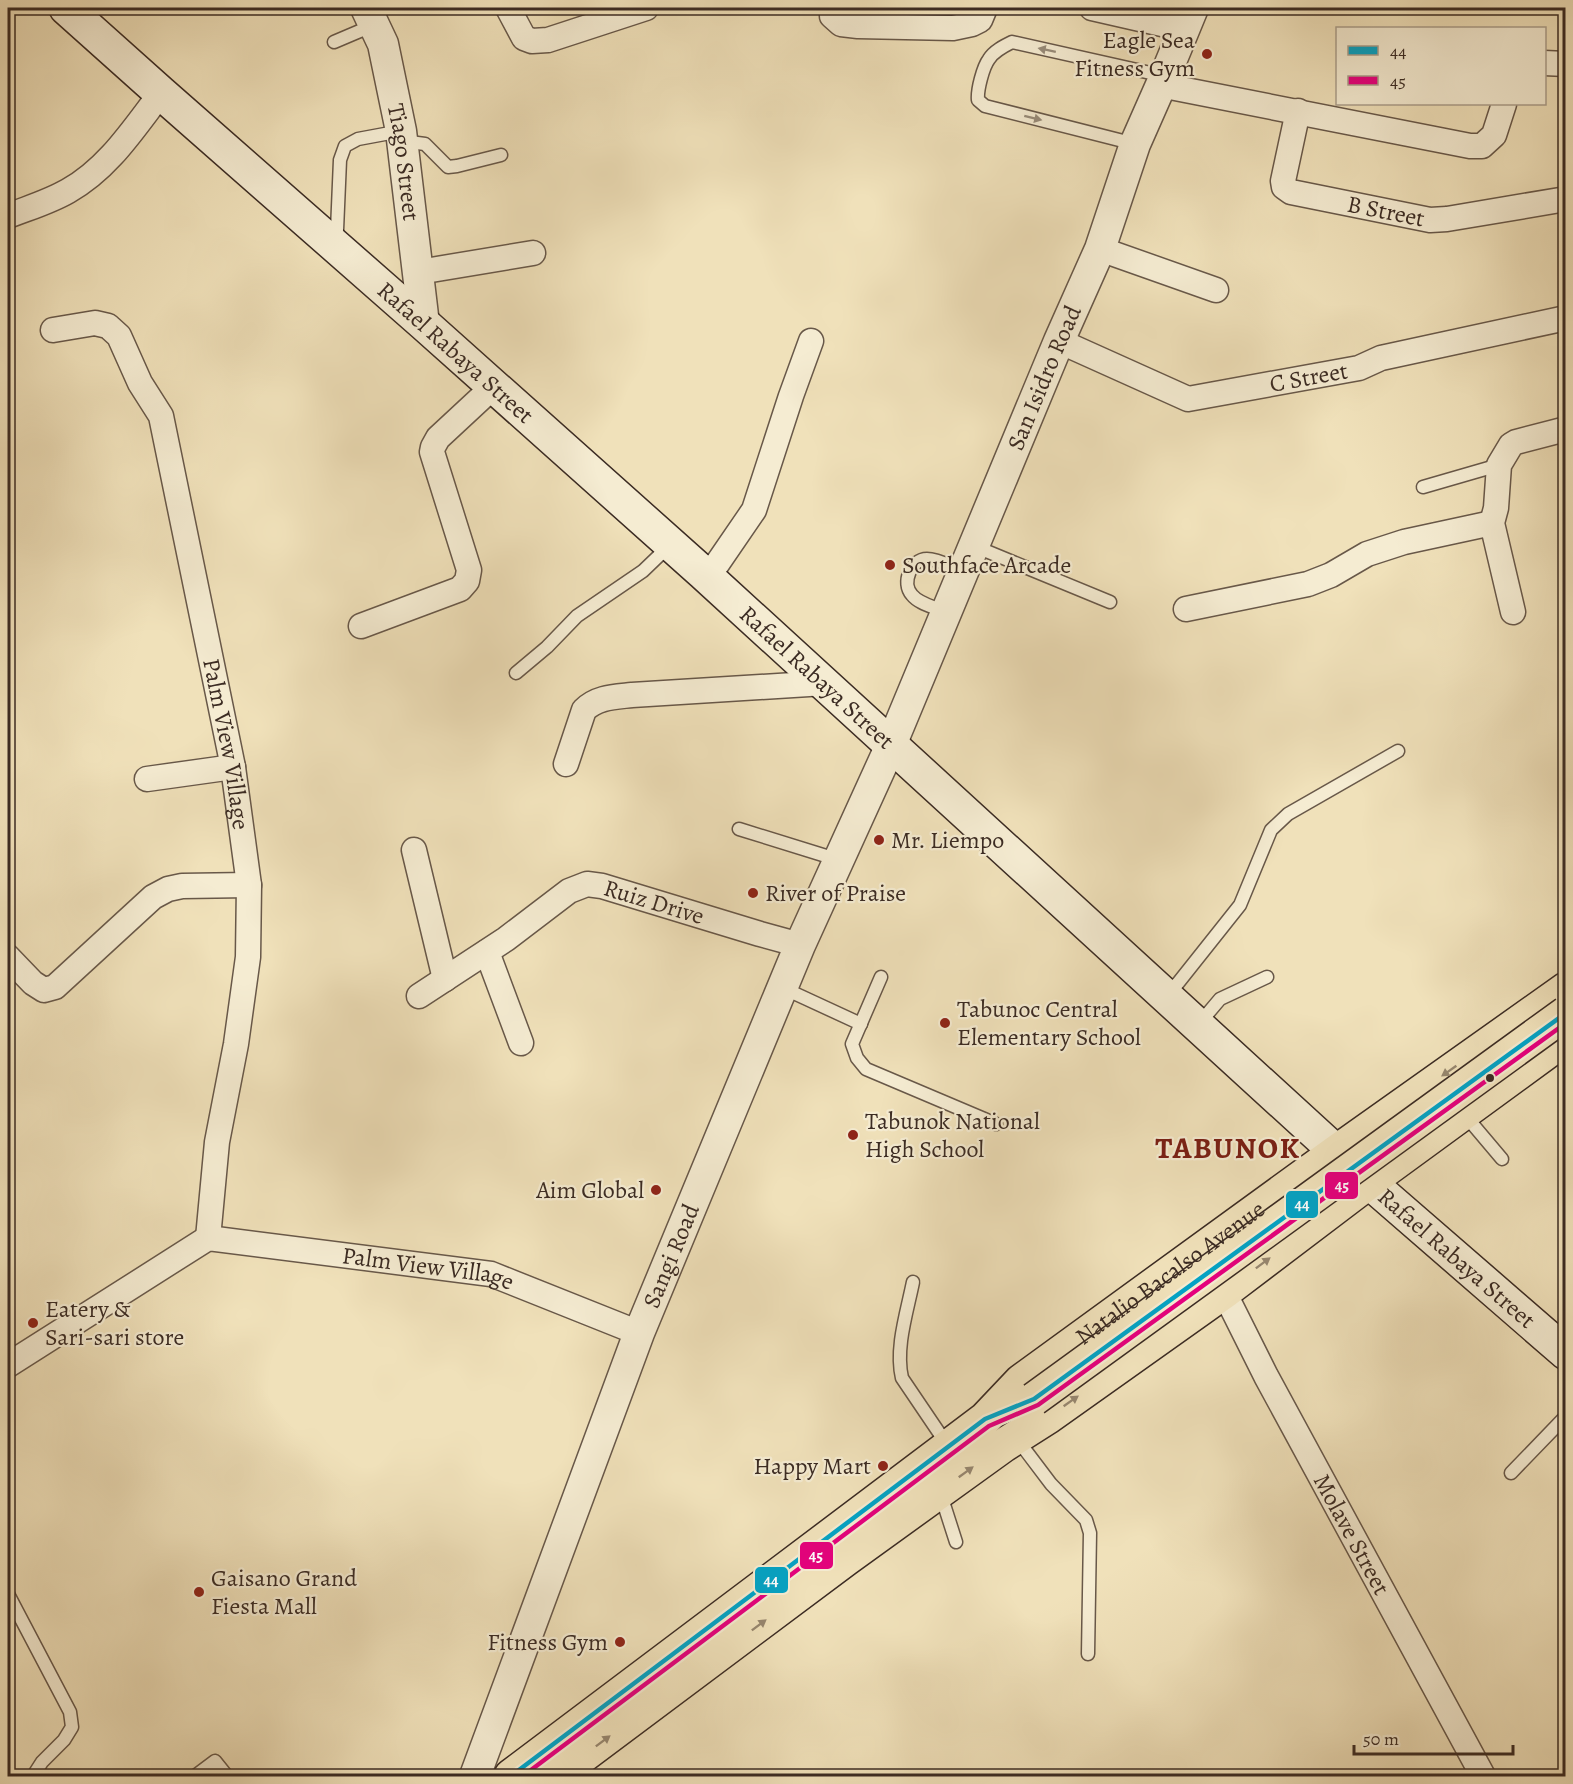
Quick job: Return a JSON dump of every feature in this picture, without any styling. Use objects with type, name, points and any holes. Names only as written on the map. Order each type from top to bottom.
[{"type":"main road","name":"Rafael Rabaya Street","points":[[66,8],[703,573],[1369,1182],[1566,1353]]},
{"type":"main road","name":"Natalio Bacalso Avenue","points":[[512,1776],[985,1419],[1021,1381],[1336,1152],[1566,989]]},
{"type":"main road","points":[[1034,1399],[1566,1013]]},
{"type":"main road","name":"Natalio Bacalso Avenue","points":[[556,1776],[940,1491],[1224,1292],[1369,1182],[1566,1038]]},
{"type":"main road","name":"Natalio Bacalso Avenue","points":[[985,1419],[1034,1399]]},
{"type":"main road","name":"Natalio Bacalso Avenue","points":[[1010,1441],[1034,1399]]},
{"type":"street","points":[[508,8],[524,38],[532,41],[548,40],[646,8]]},
{"type":"street","points":[[832,8],[832,16],[841,24],[953,28],[980,20],[986,8]]},
{"type":"street","points":[[1092,8],[1188,18]]},
{"type":"street","name":"Tiago Street","points":[[370,16],[383,44],[401,136],[424,324]]},
{"type":"street","name":"San Isidro Road","points":[[891,744],[1059,341],[1100,249],[1135,144],[1188,18]]},
{"type":"street","points":[[1546,63],[1566,64]]},
{"type":"street","points":[[1163,81],[1470,146],[1482,146],[1494,135],[1504,105]]},
{"type":"street","points":[[8,216],[48,201],[70,190],[90,176],[113,155],[161,93]]},
{"type":"street","name":"B Street","points":[[1298,111],[1283,181],[1284,187],[1291,192],[1430,219],[1447,219],[1566,199]]},
{"type":"street","points":[[1100,249],[1216,290]]},
{"type":"street","points":[[419,272],[533,253]]},
{"type":"street","name":"C Street","points":[[1059,341],[1188,399],[1359,368],[1381,358],[1566,318]]},
{"type":"street","name":"Palm View Village","points":[[53,330],[95,323],[108,326],[119,336],[140,383],[161,416],[233,767],[249,885],[248,957],[236,1044],[217,1142],[208,1238],[491,1274],[639,1333]]},
{"type":"street","points":[[703,573],[717,564],[754,510],[811,341]]},
{"type":"street","points":[[361,626],[460,589],[467,581],[469,570],[432,452],[438,438],[494,386]]},
{"type":"street","points":[[1513,612],[1492,524],[1496,508],[1499,465],[1511,445],[1516,442],[1566,429]]},
{"type":"street","points":[[1186,609],[1308,585],[1331,575],[1367,554],[1404,542],[1492,524]]},
{"type":"street","points":[[566,764],[584,710],[591,703],[600,699],[825,683]]},
{"type":"street","name":"Sangi Road","points":[[476,1776],[639,1333],[800,945],[891,744]]},
{"type":"street","points":[[147,779],[233,767]]},
{"type":"street","points":[[414,850],[445,979]]},
{"type":"street","name":"Ruiz Drive","points":[[419,996],[506,939],[569,891],[587,884],[602,886],[800,945]]},
{"type":"street","points":[[8,957],[33,983],[44,990],[55,987],[153,897],[168,889],[182,886],[249,885]]},
{"type":"street","points":[[487,952],[521,1043]]},
{"type":"street","points":[[8,1365],[208,1238]]},
{"type":"street","name":"Molave Street","points":[[1224,1292],[1266,1376],[1483,1776]]},
{"type":"lane","points":[[334,42],[370,16]]},
{"type":"lane","points":[[1135,144],[985,106],[978,100],[977,92],[988,59],[999,49],[1012,42],[1163,81]]},
{"type":"lane","points":[[332,242],[337,230],[340,160],[345,146],[358,139],[401,136],[425,144],[448,167],[501,155]]},
{"type":"lane","points":[[1423,487],[1499,465]]},
{"type":"lane","points":[[516,673],[547,647],[577,616],[644,571],[671,545]]},
{"type":"lane","points":[[947,613],[924,603],[908,590],[912,566],[920,560],[969,559],[1110,602]]},
{"type":"lane","points":[[1165,995],[1178,983],[1240,906],[1271,830],[1288,814],[1398,751]]},
{"type":"lane","points":[[739,829],[839,860]]},
{"type":"lane","points":[[881,976],[852,1044],[857,1058],[866,1069],[996,1124]]},
{"type":"lane","points":[[1197,1026],[1220,999],[1267,977]]},
{"type":"lane","points":[[783,988],[861,1024]]},
{"type":"lane","points":[[1463,1113],[1502,1159]]},
{"type":"lane","points":[[913,1282],[902,1337],[899,1366],[903,1378],[948,1446]]},
{"type":"lane","points":[[1511,1473],[1566,1416]]},
{"type":"lane","points":[[1010,1441],[1086,1520],[1090,1533],[1088,1654]]},
{"type":"lane","points":[[940,1491],[956,1542]]},
{"type":"lane","points":[[8,1594],[70,1712],[72,1727],[64,1740],[42,1762],[33,1776]]},
{"type":"lane","points":[[195,1776],[215,1761],[227,1776]]},
{"type":"transit line","name":"44","points":[[511,1776],[985,1419],[1034,1399],[1566,1013]]},
{"type":"transit line","name":"45","points":[[523,1776],[989,1426],[1038,1405],[1566,1023]]},
{"type":"place","name":"Eagle Sea Fitness Gym","points":[[1207,54]]},
{"type":"place","name":"Southface Arcade","points":[[890,565]]},
{"type":"place","name":"Mr. Liempo","points":[[879,840]]},
{"type":"place","name":"River of Praise","points":[[753,893]]},
{"type":"place","name":"Tabunoc Central Elementary School","points":[[945,1023]]},
{"type":"place","name":"Tabunok National High School","points":[[853,1135]]},
{"type":"place","name":"Aim Global","points":[[656,1190]]},
{"type":"place","name":"Eatery & Sari-sari store","points":[[33,1323]]},
{"type":"place","name":"Happy Mart","points":[[883,1466]]},
{"type":"place","name":"Gaisano Grand Fiesta Mall","points":[[199,1592]]},
{"type":"place","name":"Fitness Gym","points":[[620,1642]]},
{"type":"district","name":"TABUNOK","points":[[1228,1148]]}]
